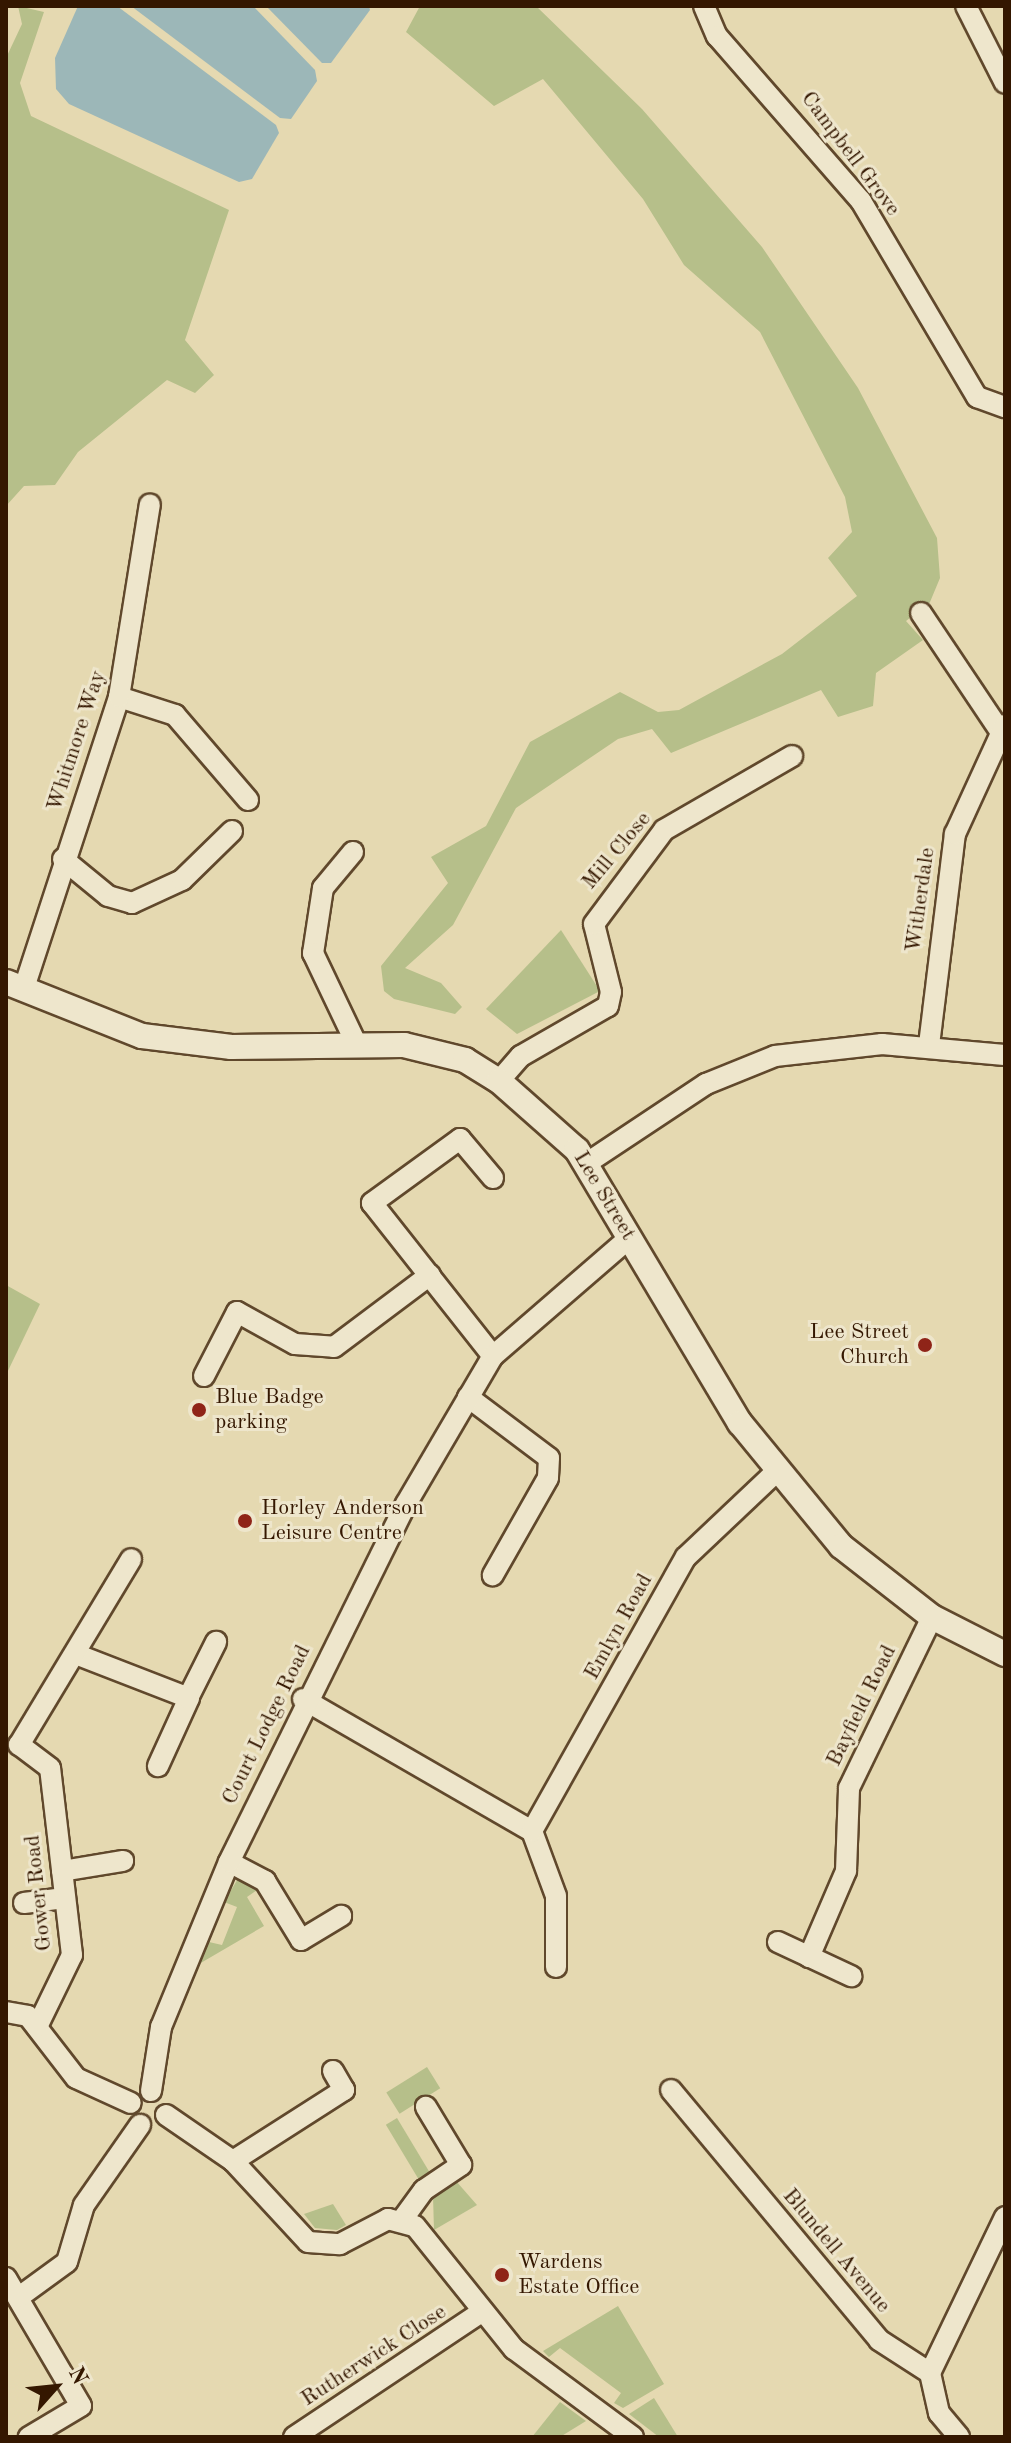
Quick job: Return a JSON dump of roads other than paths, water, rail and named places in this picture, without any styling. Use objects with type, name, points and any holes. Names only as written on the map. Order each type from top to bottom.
[{"type":"street","name":"Campbell Grove","points":[[704,6],[717,36],[861,201],[977,397],[1005,407]]},
{"type":"street","points":[[966,6],[1005,83]]},
{"type":"street","name":"Whitmore Way","points":[[15,985],[119,697],[150,504]]},
{"type":"street","points":[[921,613],[1003,728]]},
{"type":"street","points":[[119,697],[175,715],[248,800]]},
{"type":"street","name":"Witherdale","points":[[929,1045],[944,883],[971,787],[1003,728]]},
{"type":"street","name":"Mill Close","points":[[499,1081],[521,1056],[608,1006],[611,992],[594,924],[664,830],[792,756]]},
{"type":"street","points":[[63,859],[108,896],[132,903],[182,880],[232,831]]},
{"type":"street","points":[[353,852],[323,888],[313,953],[356,1043]]},
{"type":"street","name":"Lee Street","points":[[15,985],[142,1036],[191,1045],[356,1043],[465,1060],[499,1081],[556,1126],[587,1163],[740,1423],[841,1546],[932,1617],[1005,1654]]},
{"type":"street","points":[[587,1163],[741,1067],[816,1048],[929,1045],[1005,1055]]},
{"type":"street","points":[[493,1178],[460,1139],[372,1203],[493,1356]]},
{"type":"street","name":"Court Lodge Road","points":[[151,2091],[161,2027],[229,1862],[303,1699],[468,1397],[493,1356],[629,1238]]},
{"type":"street","points":[[204,1376],[237,1312],[295,1344],[334,1347],[430,1275]]},
{"type":"street","points":[[468,1397],[549,1458],[548,1478],[493,1575]]},
{"type":"street","name":"Emlyn Road","points":[[532,1831],[686,1557],[778,1470]]},
{"type":"street","name":"Gower Road","points":[[37,2027],[72,1955],[50,1768],[13,1742],[78,1655],[131,1559]]},
{"type":"street","name":"Bayfield Road","points":[[809,1957],[846,1871],[849,1788],[932,1617]]},
{"type":"street","points":[[158,1766],[216,1642]]},
{"type":"street","points":[[78,1655],[188,1698]]},
{"type":"street","points":[[303,1699],[532,1831],[556,1896],[556,1967]]},
{"type":"street","points":[[62,1871],[123,1861]]},
{"type":"street","points":[[229,1862],[265,1881],[301,1940],[341,1916]]},
{"type":"street","points":[[24,1903],[65,1898]]},
{"type":"street","points":[[778,1942],[851,1976]]},
{"type":"street","points":[[6,2012],[28,2016],[76,2078],[131,2103],[140,2125]]},
{"type":"street","points":[[233,2161],[344,2090],[333,2071]]},
{"type":"street","name":"Blundell Avenue","points":[[671,2090],[879,2340],[930,2373]]},
{"type":"street","points":[[131,2103],[151,2091],[165,2103],[166,2115],[155,2126],[140,2125]]},
{"type":"street","points":[[402,2220],[424,2190],[461,2165],[426,2107]]},
{"type":"street","points":[[166,2115],[233,2161],[308,2242],[340,2244],[374,2222],[402,2220],[426,2237],[480,2313],[514,2349],[633,2437]]},
{"type":"street","points":[[19,2297],[67,2262],[84,2205],[140,2125]]},
{"type":"street","points":[[959,2437],[939,2413],[930,2373],[1005,2217]]},
{"type":"street","points":[[6,2278],[81,2406],[29,2437]]},
{"type":"street","name":"Rutherwick Close","points":[[294,2437],[480,2313]]},
{"type":"water","points":[[78,6],[117,6],[276,125],[279,133],[252,179],[239,182],[69,104],[56,89],[55,58]]},
{"type":"water","points":[[131,6],[253,6],[315,70],[317,81],[291,119],[280,118]]},
{"type":"water","points":[[266,6],[369,6],[370,10],[331,63],[322,63]]},
{"type":"place","name":"Lee Street Church","points":[[925,1345]]},
{"type":"place","name":"Blue Badge parking","points":[[199,1410]]},
{"type":"place","name":"Horley Anderson Leisure Centre","points":[[245,1521]]},
{"type":"place","name":"Wardens Estate Office","points":[[502,2275]]}]
